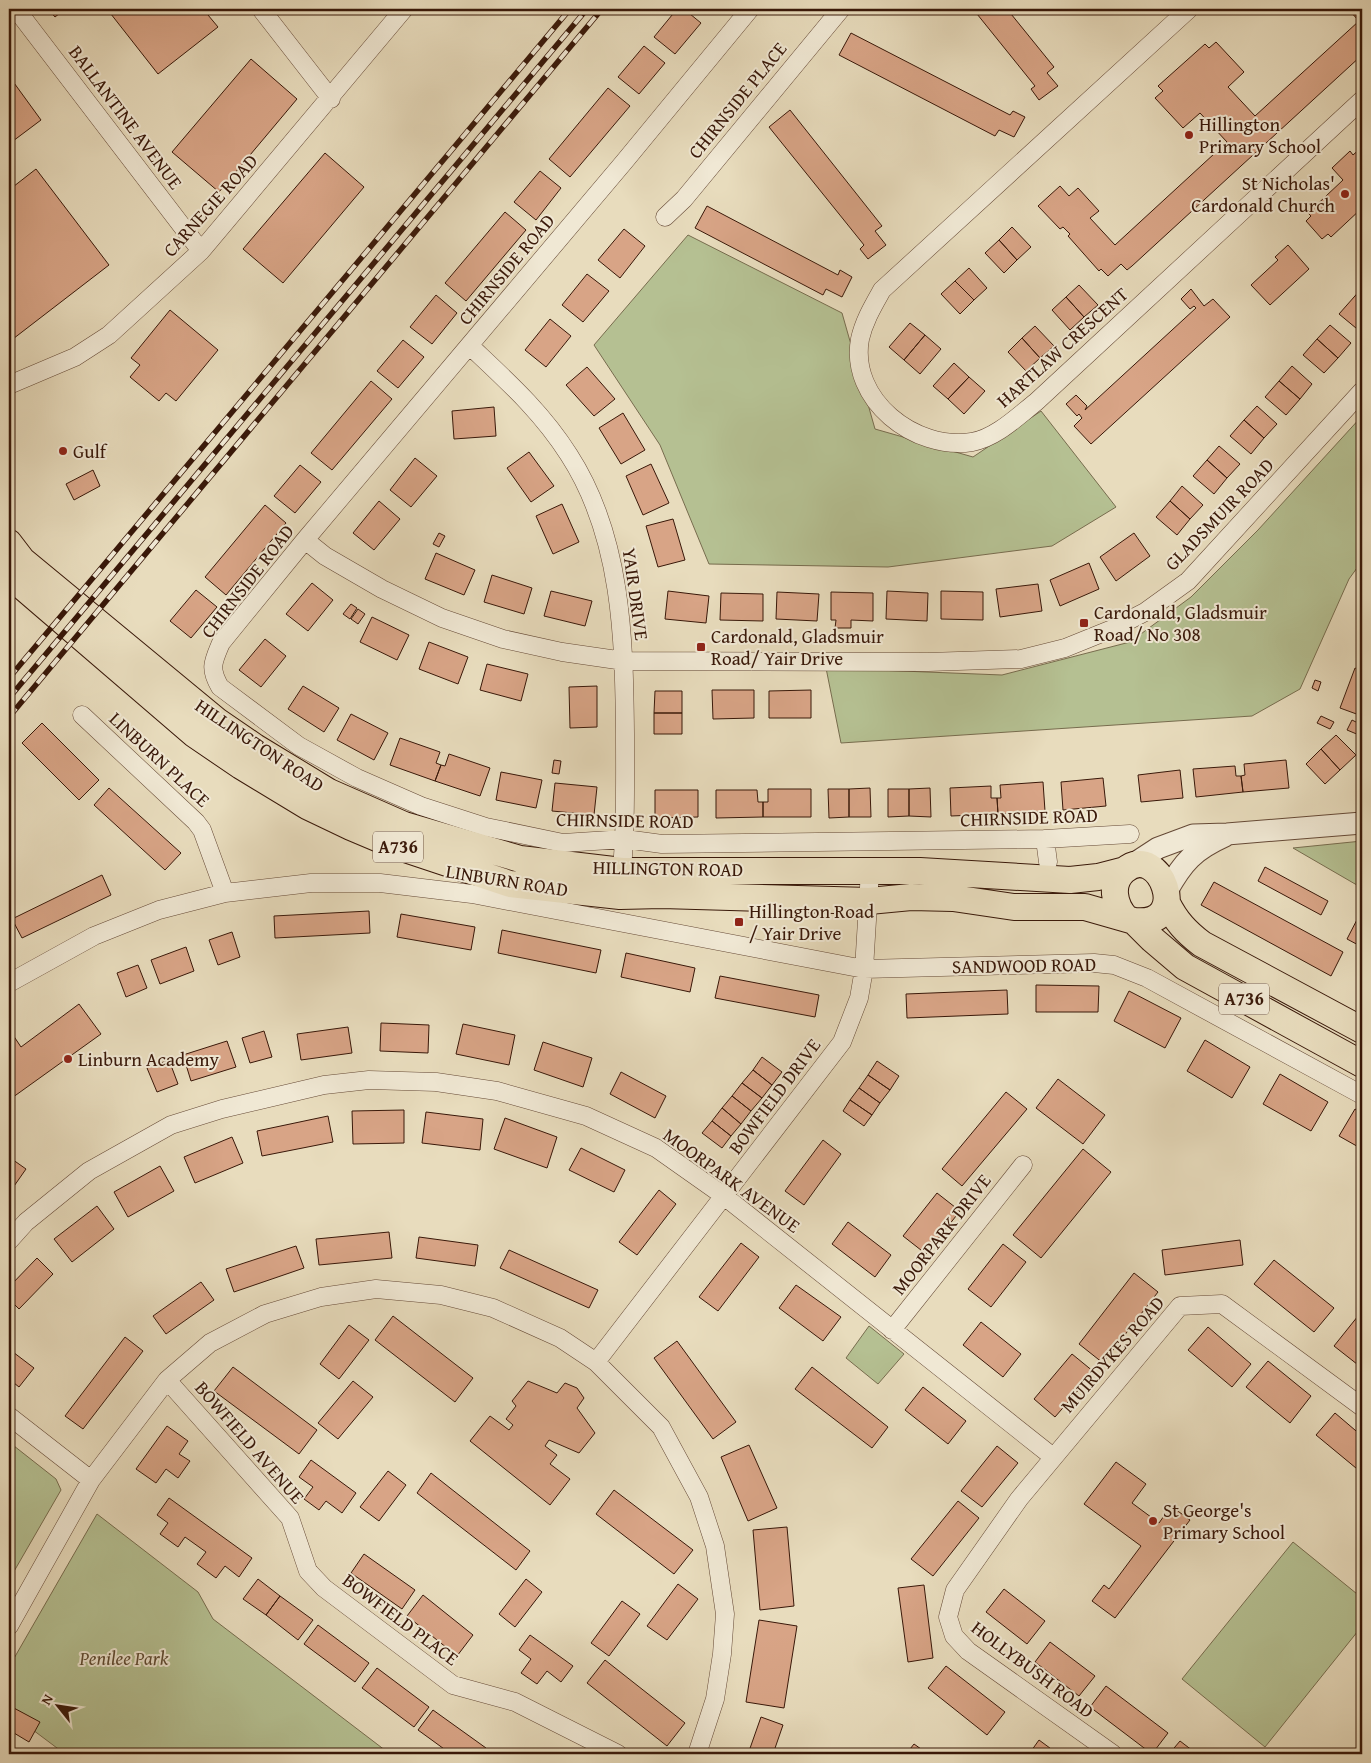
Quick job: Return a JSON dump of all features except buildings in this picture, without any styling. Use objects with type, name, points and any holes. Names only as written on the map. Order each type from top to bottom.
[{"type":"main road","name":"HILLINGTON ROAD","points":[[9,543],[22,560],[217,721],[329,792],[404,825],[510,856],[622,871],[920,871],[1070,880],[1098,877],[1128,868]]},
{"type":"main road","name":"HILLINGTON ROAD","points":[[9,575],[194,734],[221,753],[307,806],[396,846],[510,884],[620,896],[662,895],[869,900],[911,897],[953,898],[1014,907],[1085,907],[1130,919]]},
{"type":"main road","points":[[1142,864],[1150,867],[1162,878],[1167,897],[1157,917],[1147,921],[1130,919],[1117,906],[1114,893],[1119,877],[1128,868],[1142,864]]},
{"type":"main road","name":"A736","points":[[1167,897],[1176,920],[1187,933],[1202,944],[1362,1030]]},
{"type":"main road","name":"A736","points":[[1130,919],[1185,967],[1362,1064]]},
{"type":"street","name":"BALLANTINE AVENUE","points":[[16,9],[201,251]]},
{"type":"street","points":[[261,9],[331,99]]},
{"type":"street","name":"CARNEGIE ROAD","points":[[9,384],[75,357],[109,335],[201,251],[331,99],[404,9]]},
{"type":"street","name":"CHIRNSIDE ROAD","points":[[750,9],[221,643],[212,663],[214,676],[220,686],[299,746],[357,778],[421,806],[486,827],[563,843],[625,839],[662,844],[1045,839],[1130,834]]},
{"type":"street","name":"CHIRNSIDE PLACE","points":[[665,217],[684,199],[841,9]]},
{"type":"street","name":"HARTLAW CRESCENT","points":[[1189,9],[882,290],[868,312],[860,340],[861,370],[873,398],[893,420],[914,434],[940,442],[973,442],[999,431],[1036,402],[1362,100]]},
{"type":"street","name":"YAIR DRIVE","points":[[470,346],[530,402],[569,456],[604,531],[615,571],[624,661],[625,839],[620,896]]},
{"type":"street","name":"GLADSMUIR ROAD","points":[[305,540],[326,556],[374,585],[442,618],[503,639],[562,652],[624,661],[928,662],[1021,659],[1065,648],[1112,629],[1145,612],[1188,581],[1362,391]]},
{"type":"street","name":"LINBURN PLACE","points":[[82,715],[196,822],[202,830],[225,893]]},
{"type":"street","points":[[1128,868],[1158,848],[1193,835],[1227,834],[1362,822]]},
{"type":"street","points":[[1167,897],[1178,871],[1190,856],[1227,834]]},
{"type":"street","points":[[1045,839],[1048,862]]},
{"type":"street","name":"BOWFIELD DRIVE","points":[[596,1362],[842,1042],[859,998],[864,969],[870,871]]},
{"type":"street","name":"LINBURN ROAD","points":[[9,983],[94,936],[159,910],[225,893],[311,882],[380,883],[463,892],[864,969]]},
{"type":"street","name":"SANDWOOD ROAD","points":[[864,969],[1080,963],[1114,965],[1148,978],[1362,1095]]},
{"type":"street","name":"MOORPARK AVENUE","points":[[9,1241],[26,1222],[89,1171],[171,1125],[222,1108],[324,1085],[369,1080],[436,1082],[497,1091],[578,1114],[656,1148],[724,1196],[1053,1457]]},
{"type":"street","name":"MOORPARK DRIVE","points":[[892,1330],[1023,1164]]},
{"type":"street","points":[[11,1614],[91,1480],[167,1380],[210,1343],[265,1314],[321,1297],[376,1289],[441,1296],[493,1308],[560,1338],[596,1362],[661,1427],[698,1497],[715,1546],[725,1614],[722,1654],[714,1699],[697,1754]]},
{"type":"street","name":"MUIRDYKES ROAD","points":[[1053,1457],[1180,1306],[1222,1304],[1362,1406]]},
{"type":"street","name":"BOWFIELD AVENUE","points":[[167,1380],[290,1518],[308,1570],[324,1588]]},
{"type":"street","points":[[9,1416],[91,1480]]},
{"type":"street","name":"HOLLYBUSH ROAD","points":[[1053,1457],[1019,1499],[955,1590],[948,1618],[954,1636],[968,1651],[1092,1748],[1113,1754]]},
{"type":"street","name":"BOWFIELD PLACE","points":[[324,1588],[453,1685],[515,1702],[618,1754]]},
{"type":"green space","points":[[688,235],[842,313],[875,429],[973,457],[1041,411],[1116,507],[1052,546],[888,567],[709,564],[660,445],[594,345]]},
{"type":"green space","points":[[1362,416],[1362,561],[1349,579],[1300,689],[1252,716],[841,743],[826,668],[1002,675],[1130,642],[1191,597],[1258,530]]},
{"type":"green space","points":[[1362,841],[1362,888],[1293,848]]},
{"type":"green space","points":[[869,1326],[904,1354],[878,1384],[846,1358]]},
{"type":"green space","points":[[9,1442],[56,1479],[61,1490],[9,1580]]},
{"type":"green space","name":"Penilee Park","points":[[97,1514],[198,1592],[213,1619],[390,1754],[65,1754],[9,1712],[9,1667]]},
{"type":"green space","points":[[1293,1542],[1362,1598],[1362,1626],[1265,1747],[1182,1679]]},
{"type":"railway","points":[[9,678],[570,9]]},
{"type":"railway","points":[[9,698],[587,9]]},
{"type":"railway","points":[[9,717],[602,9]]},
{"type":"place","name":"Hillington Primary School","points":[[1189,135]]},
{"type":"place","name":"St Nicholas' Cardonald Church","points":[[1345,194]]},
{"type":"place","name":"Gulf","points":[[63,451]]},
{"type":"place","name":"Cardonald, Gladsmuir Road/ No 308","points":[[1084,623]]},
{"type":"place","name":"Cardonald, Gladsmuir Road/ Yair Drive","points":[[701,647]]},
{"type":"place","name":"Hillington Road / Yair Drive","points":[[739,922]]},
{"type":"place","name":"Linburn Academy","points":[[68,1059]]},
{"type":"place","name":"St George's Primary School","points":[[1153,1521]]}]
